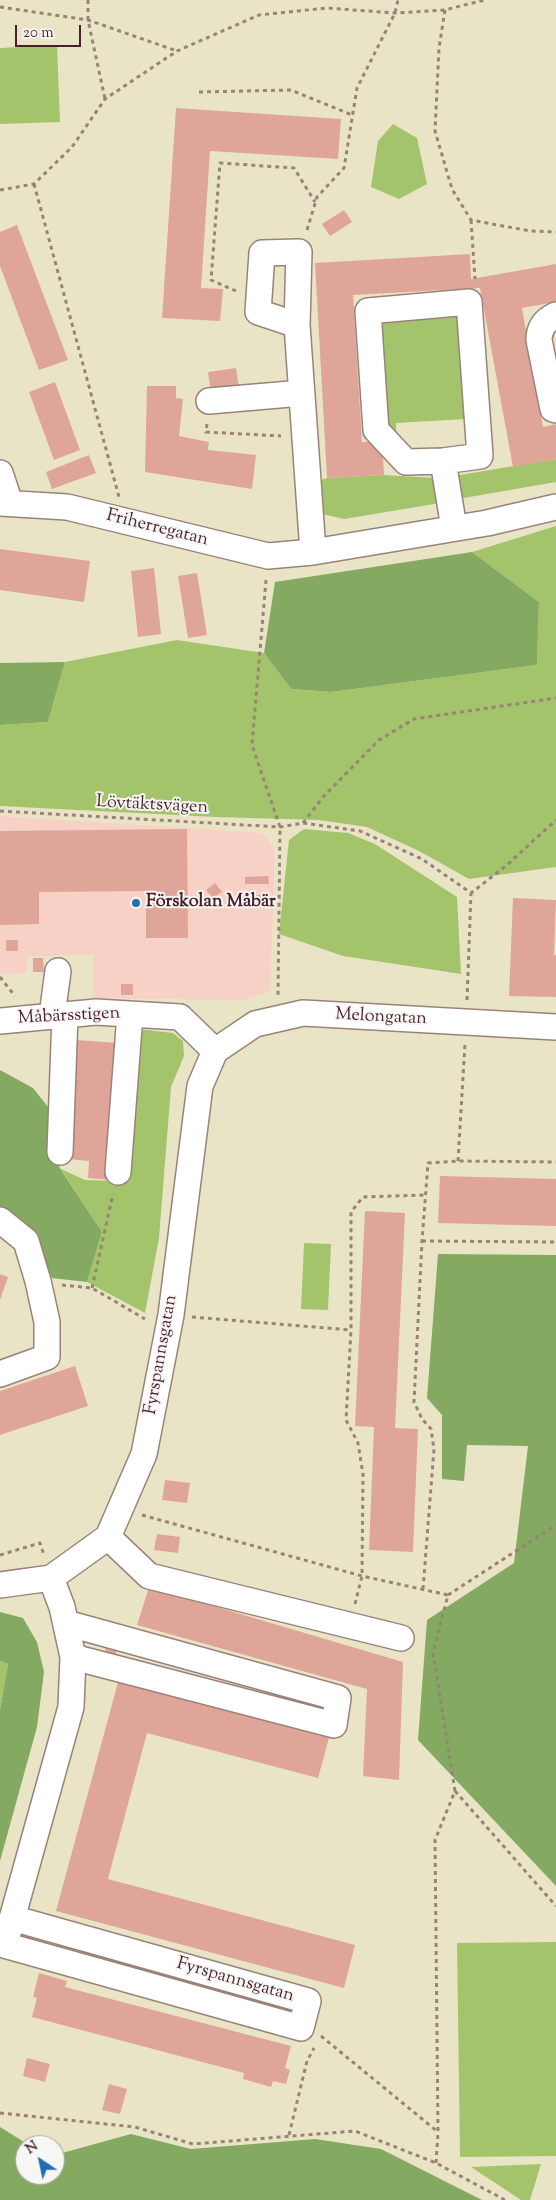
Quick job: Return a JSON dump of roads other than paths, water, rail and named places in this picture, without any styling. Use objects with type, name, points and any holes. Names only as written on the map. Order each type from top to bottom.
[{"type":"street","points":[[297,325],[258,312],[262,253],[300,252],[297,325],[313,552]]},
{"type":"street","points":[[469,302],[480,456],[443,461],[406,462],[376,430],[368,310],[469,302]]},
{"type":"street","points":[[556,315],[544,323],[539,333],[539,340],[553,409],[556,410]]},
{"type":"street","points":[[209,401],[302,393]]},
{"type":"street","points":[[443,461],[454,528]]},
{"type":"street","points":[[0,473],[5,503]]},
{"type":"street","name":"Friherregatan","points":[[5,503],[67,506],[268,556],[313,552],[487,523],[556,506]]},
{"type":"street","points":[[58,971],[60,1152]]},
{"type":"street","name":"Måbärsstigen","points":[[0,1021],[96,1012],[180,1017],[215,1050]]},
{"type":"street","name":"Melongatan","points":[[215,1050],[255,1024],[303,1013],[556,1028]]},
{"type":"street","points":[[118,1172],[130,1014]]},
{"type":"street","name":"Fyrspannsgatan","points":[[12,1918],[308,2001],[301,2028],[2,1952],[71,1707],[73,1657],[62,1607],[51,1578],[108,1537],[122,1509],[144,1454],[171,1315],[200,1086],[215,1050]]},
{"type":"street","points":[[0,1220],[26,1241],[38,1281],[47,1322],[47,1357],[0,1374]]},
{"type":"street","points":[[108,1537],[149,1576],[401,1638]]},
{"type":"street","points":[[0,1585],[51,1578]]},
{"type":"street","points":[[66,1623],[338,1698],[334,1725],[73,1657]]},
{"type":"place","name":"Förskolan Måbär","points":[[136,903]]}]
